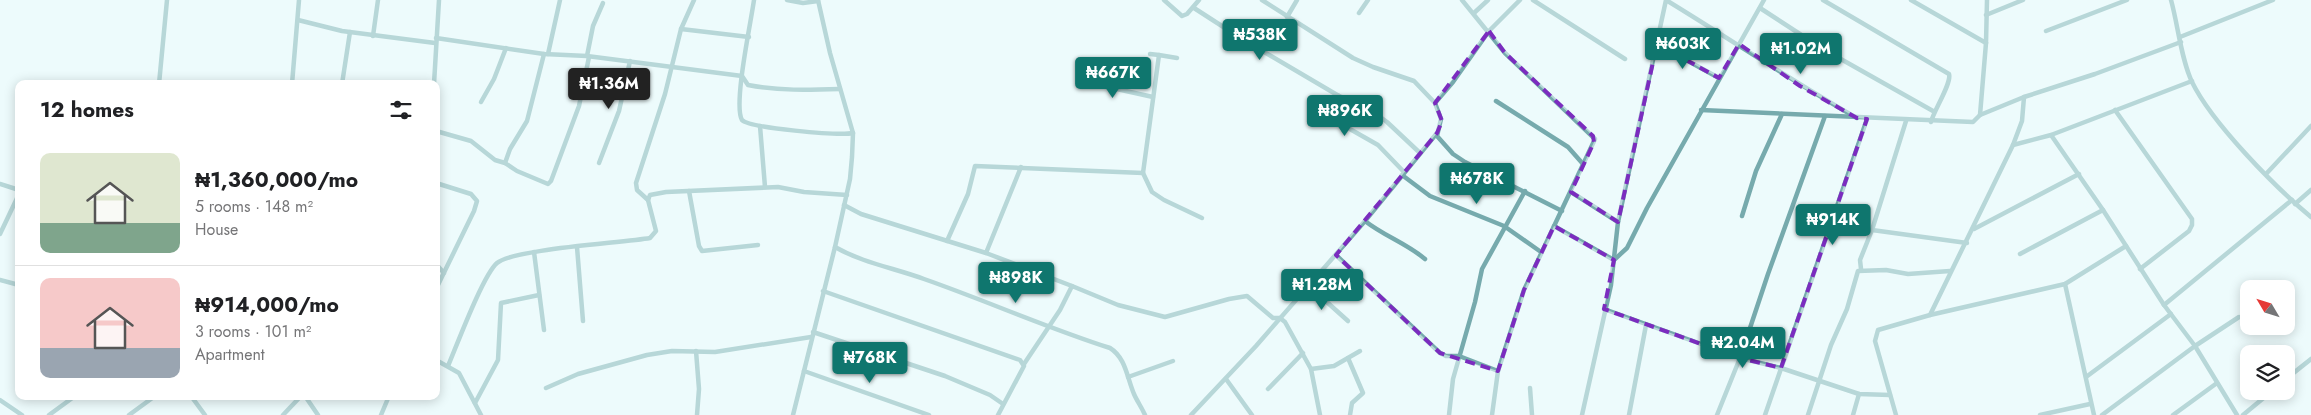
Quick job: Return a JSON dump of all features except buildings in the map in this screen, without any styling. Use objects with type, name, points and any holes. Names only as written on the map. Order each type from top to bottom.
[{"type":"street","points":[[159,80],[167,0]]},
{"type":"street","points":[[292,80],[299,0]]},
{"type":"street","points":[[373,36],[378,0]]},
{"type":"street","points":[[434,80],[438,0]]},
{"type":"street","points":[[505,163],[510,149],[526,126],[560,0]]},
{"type":"street","points":[[448,366],[492,270],[502,260],[534,252],[650,238],[656,232],[648,200],[637,190],[636,183],[665,94],[670,66],[681,29],[694,0]]},
{"type":"street","points":[[754,0],[742,76],[740,116],[745,123],[760,126],[853,133]]},
{"type":"street","points":[[787,0],[804,3],[818,0],[853,133],[852,157],[844,205],[793,415]]},
{"type":"street","points":[[1164,0],[1182,16],[1194,8],[1199,0]]},
{"type":"street","points":[[1191,415],[1226,379],[1365,221],[1437,133],[1441,119],[1435,103],[1414,81],[1353,58],[1262,0]]},
{"type":"street","points":[[1288,17],[1297,0]]},
{"type":"street","points":[[1358,12],[1368,0]]},
{"type":"street","points":[[1462,0],[1505,53],[1560,108],[1593,136],[1594,142],[1524,290],[1498,371],[1492,415]]},
{"type":"street","points":[[1474,13],[1488,0]]},
{"type":"street","points":[[1435,103],[1453,82],[1489,31],[1520,0]]},
{"type":"street","points":[[1533,0],[1625,59]]},
{"type":"street","points":[[1582,415],[1614,260],[1618,222],[1666,0],[1738,44],[1800,86],[1857,118]]},
{"type":"street","points":[[1614,260],[1627,248],[1701,110],[1764,0]]},
{"type":"street","points":[[1823,0],[1949,74],[1950,80],[1933,111],[1930,122]]},
{"type":"street","points":[[1911,0],[1986,43]]},
{"type":"street","points":[[1980,115],[1986,43],[1987,0]]},
{"type":"street","points":[[1986,15],[2023,0]]},
{"type":"street","points":[[2046,31],[2127,0]]},
{"type":"street","points":[[2171,0],[2192,81],[2216,118],[2266,174],[2311,216]]},
{"type":"street","points":[[1701,110],[1930,122],[1973,122],[1980,115],[2024,97],[2095,74],[2273,0]]},
{"type":"street","points":[[440,132],[471,141],[495,160],[548,184],[550,183],[580,106],[593,26],[603,3]]},
{"type":"street","points":[[1194,8],[1242,39],[1339,96],[1364,105],[1387,122],[1420,154]]},
{"type":"street","points":[[1760,8],[1824,49],[1933,111]]},
{"type":"street","points":[[298,20],[350,32],[435,44]]},
{"type":"street","points":[[681,29],[749,37]]},
{"type":"street","points":[[343,80],[350,32]]},
{"type":"street","points":[[436,38],[546,54],[588,56],[742,76],[748,85],[759,87],[800,90],[840,89]]},
{"type":"street","points":[[1657,44],[1719,78]]},
{"type":"street","points":[[481,102],[494,80],[506,48]]},
{"type":"street","points":[[1150,54],[1177,58]]},
{"type":"street","points":[[1158,55],[1143,173],[1152,192],[1164,200],[1202,218]]},
{"type":"street","points":[[599,162],[619,111],[630,61]]},
{"type":"street","points":[[1079,78],[1094,84],[1153,98]]},
{"type":"street","points":[[2013,146],[2050,135],[2192,81]]},
{"type":"street","points":[[1339,96],[1327,111],[1327,116],[1378,144],[1403,173],[1430,196],[1504,226],[1541,252]]},
{"type":"street","points":[[1930,315],[1950,271],[1974,229],[2013,146],[2022,121],[2024,97]]},
{"type":"street","points":[[1496,100],[1568,147],[1583,164]]},
{"type":"street","points":[[2115,110],[2192,220],[2189,231],[2140,269]]},
{"type":"street","points":[[1742,216],[1756,171],[1782,114]]},
{"type":"street","points":[[1717,415],[1740,358],[1825,116]]},
{"type":"street","points":[[1765,415],[1867,119]]},
{"type":"street","points":[[1861,269],[1860,260],[1872,230],[1906,120]]},
{"type":"street","points":[[760,126],[765,187]]},
{"type":"street","points":[[2266,174],[2311,126]]},
{"type":"street","points":[[1437,133],[1443,144],[1464,162],[1562,211]]},
{"type":"street","points":[[2050,135],[2079,174],[2164,305],[2195,346],[2237,415]]},
{"type":"street","points":[[947,241],[968,194],[974,166],[1143,173]]},
{"type":"street","points":[[986,253],[1021,167]]},
{"type":"street","points":[[1974,229],[2079,174]]},
{"type":"street","points":[[0,184],[15,189]]},
{"type":"street","points":[[440,184],[471,194],[476,202],[476,206],[440,281]]},
{"type":"street","points":[[648,200],[653,194],[765,187],[846,195]]},
{"type":"street","points":[[2164,305],[2311,190]]},
{"type":"street","points":[[689,191],[699,246],[702,251],[758,245]]},
{"type":"street","points":[[1449,415],[1449,399],[1482,269],[1525,191]]},
{"type":"street","points":[[1571,192],[1618,222]]},
{"type":"street","points":[[0,234],[15,202]]},
{"type":"street","points":[[844,205],[861,214],[986,253],[1118,305],[1165,316],[1247,296],[1273,318],[1280,318]]},
{"type":"street","points":[[2020,254],[2103,210]]},
{"type":"street","points":[[1365,221],[1378,231],[1410,247],[1425,259]]},
{"type":"street","points":[[1554,226],[1614,260]]},
{"type":"street","points":[[1872,230],[1967,243]]},
{"type":"street","points":[[835,246],[853,257],[922,278],[1110,348],[1117,352],[1134,394],[1145,415]]},
{"type":"street","points":[[1896,415],[1882,359],[1875,341],[1878,330],[1930,315],[2065,284],[2126,246]]},
{"type":"street","points":[[577,247],[583,321]]},
{"type":"street","points":[[534,252],[544,330]]},
{"type":"street","points":[[1336,255],[1440,353],[1446,356],[1459,356],[1498,371]]},
{"type":"street","points":[[440,268],[444,273]]},
{"type":"street","points":[[1808,415],[1831,345],[1847,309],[1855,274],[1861,269],[1908,274],[1950,271]]},
{"type":"street","points":[[0,280],[15,284]]},
{"type":"street","points":[[2065,284],[2086,377],[2090,404],[2094,415]]},
{"type":"street","points":[[998,415],[1024,364],[1047,326],[1060,310],[1072,286]]},
{"type":"street","points":[[1309,286],[1348,322]]},
{"type":"street","points":[[824,291],[1015,357],[1024,364]]},
{"type":"street","points":[[475,403],[498,360],[501,303],[540,295]]},
{"type":"street","points":[[1604,309],[1740,358],[1781,368],[1859,394],[1890,395]]},
{"type":"street","points":[[2086,377],[2171,314]]},
{"type":"street","points":[[2102,415],[2195,346],[2239,317]]},
{"type":"street","points":[[1280,318],[1304,353],[1311,369],[1320,415]]},
{"type":"street","points":[[1629,415],[1646,325]]},
{"type":"street","points":[[546,388],[578,374],[646,355],[672,351],[715,352],[812,334],[945,376],[990,395],[1003,404]]},
{"type":"street","points":[[696,351],[699,389],[697,415]]},
{"type":"street","points":[[1311,369],[1334,366],[1360,351]]},
{"type":"street","points":[[1268,389],[1304,353]]},
{"type":"street","points":[[1348,358],[1363,393],[1352,403],[1350,415]]},
{"type":"street","points":[[2295,372],[2311,359]]},
{"type":"street","points":[[1128,377],[1173,361]]},
{"type":"street","points":[[440,362],[459,373],[481,415]]},
{"type":"street","points":[[804,371],[930,415]]},
{"type":"street","points":[[1226,379],[1252,415]]},
{"type":"street","points":[[2173,415],[2216,382]]},
{"type":"street","points":[[1530,388],[1532,415]]},
{"type":"street","points":[[1852,415],[1859,394]]},
{"type":"street","points":[[0,400],[22,415]]},
{"type":"street","points":[[49,415],[70,400]]},
{"type":"street","points":[[129,415],[150,400]]},
{"type":"street","points":[[194,400],[205,415]]},
{"type":"street","points":[[283,415],[297,400]]},
{"type":"street","points":[[381,415],[388,400]]},
{"type":"street","points":[[2243,415],[2261,400]]},
{"type":"street","points":[[309,402],[318,415]]},
{"type":"street","points":[[2040,415],[2090,404]]},
{"type":"highlighted area","points":[[1489,31],[1505,53],[1593,136],[1594,142],[1571,192],[1618,222],[1657,44],[1719,78],[1739,44],[1800,86],[1857,118],[1867,119],[1781,368],[1740,358],[1604,309],[1614,260],[1554,226],[1524,290],[1498,371],[1440,353],[1336,255],[1437,133],[1442,121],[1435,103]]}]
